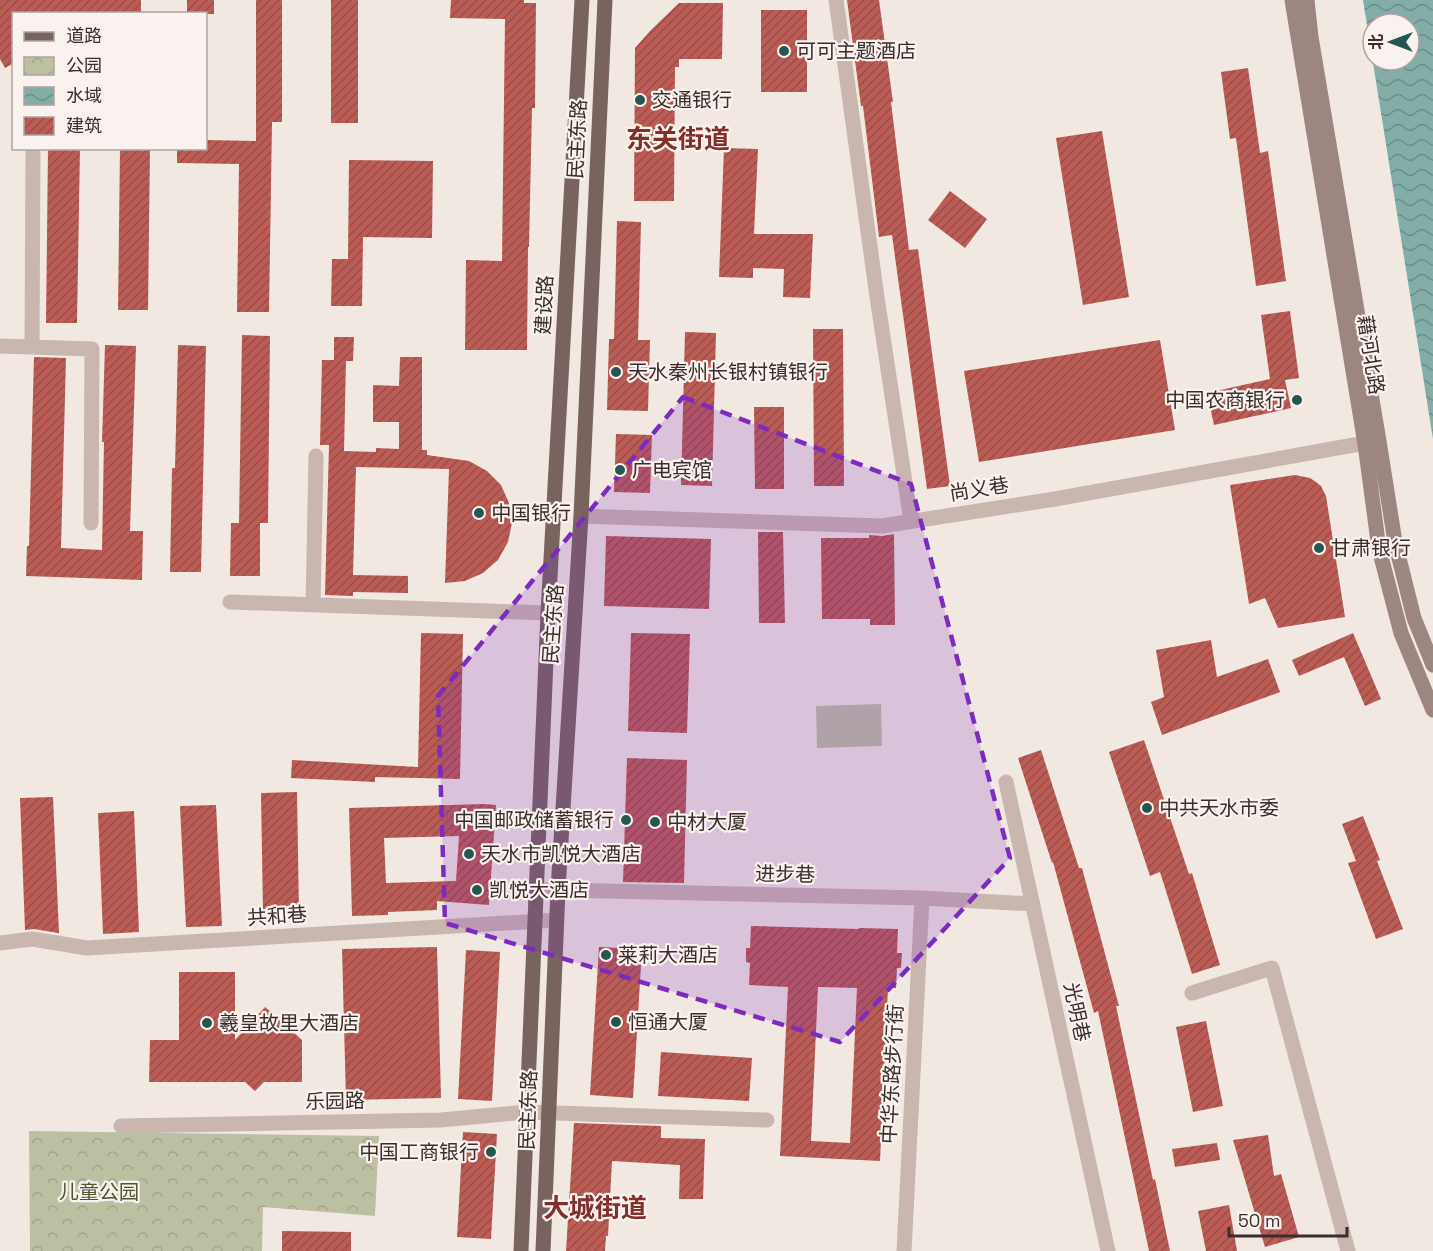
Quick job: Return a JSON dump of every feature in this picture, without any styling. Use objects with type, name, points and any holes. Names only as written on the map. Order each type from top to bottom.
[{"type":"main road","name":"建设路","points":[[548,613],[582,0]]},
{"type":"main road","name":"民主东路","points":[[543,1251],[558,890],[581,516],[605,0]]},
{"type":"main road","name":"藉河北路","points":[[1292,0],[1372,442],[1414,618],[1433,665]]},
{"type":"main road","name":"藉河北路","points":[[1307,0],[1372,442],[1379,549],[1401,633],[1433,710]]},
{"type":"main road","name":"民主东路","points":[[521,1251],[548,613]]},
{"type":"street","points":[[836,0],[910,521]]},
{"type":"street","points":[[32,347],[33,150]]},
{"type":"street","points":[[0,346],[92,349],[91,523]]},
{"type":"street","name":"尚义巷","points":[[581,516],[882,526],[1066,497],[1372,442]]},
{"type":"street","points":[[313,605],[316,456]]},
{"type":"street","points":[[231,602],[548,613]]},
{"type":"street","name":"光明巷","points":[[1006,782],[1108,1251]]},
{"type":"street","name":"进步巷","points":[[536,890],[922,898],[1033,904]]},
{"type":"street","name":"中华东路步行街","points":[[904,1251],[922,898]]},
{"type":"street","name":"共和巷","points":[[0,942],[32,939],[87,948],[557,920]]},
{"type":"street","points":[[1192,993],[1272,968],[1348,1251]]},
{"type":"street","name":"乐园路","points":[[122,1126],[441,1120],[526,1112],[767,1120]]},
{"type":"highlighted area","points":[[683,397],[911,484],[1010,858],[840,1042],[445,923],[438,696]]},
{"type":"green space","points":[[881,704],[882,746],[817,748],[816,706]]},
{"type":"green space","name":"儿童公园","points":[[29,1131],[379,1136],[375,1216],[263,1207],[262,1251],[30,1251]]},
{"type":"water","points":[[1363,0],[1433,0],[1433,439],[1374,72],[1421,72],[1421,12],[1365,12]]},
{"type":"building","points":[[0,0],[141,0],[141,12],[12,12],[12,64],[5,68],[0,59]]},
{"type":"building","points":[[187,0],[214,0],[214,14],[187,12]]},
{"type":"building","points":[[256,0],[282,0],[282,122],[272,122],[269,312],[237,312],[239,164],[177,163],[177,150],[207,150],[207,140],[256,141]]},
{"type":"building","points":[[331,0],[358,0],[358,123],[331,123]]},
{"type":"building","points":[[451,0],[524,0],[524,3],[536,3],[527,350],[465,350],[466,260],[502,261],[505,19],[450,18]]},
{"type":"building","points":[[847,0],[879,0],[909,250],[918,249],[950,486],[927,489],[892,235],[879,237]]},
{"type":"building","points":[[679,3],[723,3],[722,59],[679,59],[679,67],[675,67],[674,201],[634,201],[635,48]]},
{"type":"building","name":"可可主题酒店","points":[[761,10],[807,10],[807,92],[761,92]]},
{"type":"building","points":[[1248,68],[1260,153],[1268,151],[1286,281],[1256,286],[1236,138],[1230,139],[1221,72]]},
{"type":"building","points":[[1102,131],[1129,297],[1083,305],[1056,138]]},
{"type":"building","points":[[724,148],[758,149],[754,234],[813,234],[810,298],[783,297],[784,269],[753,268],[753,278],[719,277]]},
{"type":"building","points":[[48,150],[80,150],[77,323],[46,323]]},
{"type":"building","points":[[120,150],[150,150],[148,310],[118,310]]},
{"type":"building","points":[[349,160],[433,161],[432,238],[363,237],[362,306],[331,306],[332,259],[348,259]]},
{"type":"building","points":[[950,191],[987,219],[965,248],[928,220]]},
{"type":"building","points":[[617,221],[641,222],[638,340],[650,340],[648,411],[607,410],[609,339],[614,339]]},
{"type":"building","points":[[1290,311],[1299,378],[1285,380],[1291,408],[1214,425],[1207,393],[1270,379],[1261,315]]},
{"type":"building","points":[[813,329],[843,329],[844,486],[814,486]]},
{"type":"building","points":[[685,332],[716,333],[712,486],[681,485]]},
{"type":"building","points":[[242,335],[270,336],[268,523],[260,523],[260,576],[230,576],[231,523],[239,523]]},
{"type":"building","points":[[334,337],[354,337],[353,361],[346,361],[344,451],[376,452],[376,448],[399,449],[399,422],[373,422],[373,385],[399,386],[400,357],[422,357],[422,450],[427,450],[427,455],[469,461],[487,471],[501,485],[509,503],[512,523],[508,542],[498,560],[483,573],[465,581],[445,583],[449,469],[356,467],[353,575],[408,576],[408,593],[353,592],[353,596],[325,595],[329,445],[320,445],[322,360],[334,360]]},
{"type":"building","points":[[1160,340],[1175,430],[979,462],[964,371]]},
{"type":"building","points":[[105,345],[136,346],[130,531],[143,531],[142,580],[26,576],[27,546],[29,546],[34,357],[66,358],[61,548],[102,550]]},
{"type":"building","points":[[178,345],[206,346],[201,572],[170,572]]},
{"type":"building","points":[[754,407],[784,407],[784,489],[755,489]]},
{"type":"building","points":[[616,434],[652,435],[650,493],[614,492]]},
{"type":"building","points":[[1295,475],[1310,478],[1316,482],[1326,496],[1345,617],[1278,628],[1265,598],[1249,604],[1230,485]]},
{"type":"building","points":[[758,532],[783,532],[785,623],[759,623]]},
{"type":"building","points":[[894,534],[895,625],[870,625],[870,619],[822,619],[821,538],[869,538],[869,535]]},
{"type":"building","points":[[606,536],[711,539],[709,609],[604,606]]},
{"type":"building","points":[[421,633],[463,634],[460,779],[375,777],[375,782],[291,778],[292,760],[418,767]]},
{"type":"building","points":[[631,633],[690,634],[687,733],[628,731]]},
{"type":"building","points":[[1353,633],[1381,699],[1365,706],[1344,657],[1299,676],[1292,660]]},
{"type":"building","points":[[1211,640],[1217,677],[1268,659],[1280,692],[1162,735],[1151,702],[1164,697],[1156,650]]},
{"type":"building","name":"中共天水市委","points":[[1144,740],[1189,874],[1192,873],[1220,965],[1192,974],[1160,872],[1150,876],[1109,752]]},
{"type":"building","points":[[1041,750],[1079,868],[1082,868],[1119,1006],[1116,1006],[1170,1251],[1149,1251],[1098,1011],[1094,1013],[1053,862],[1018,758]]},
{"type":"building","name":"中材大厦","points":[[627,758],[687,760],[684,883],[623,882]]},
{"type":"building","points":[[297,792],[299,913],[263,914],[261,793]]},
{"type":"building","points":[[53,797],[59,933],[25,930],[20,798]]},
{"type":"building","points":[[216,805],[222,926],[186,927],[180,806]]},
{"type":"building","points":[[496,805],[489,905],[437,901],[437,910],[352,916],[349,808]],"holes":[[[459,836],[456,881],[386,883],[384,838]]]},
{"type":"building","points":[[134,811],[139,932],[103,934],[98,813]]},
{"type":"building","points":[[1363,816],[1380,860],[1377,861],[1403,929],[1376,939],[1348,863],[1356,861],[1342,824]]},
{"type":"building","points":[[751,926],[898,929],[897,953],[902,953],[901,968],[897,968],[896,988],[888,988],[880,1161],[780,1156],[788,987],[749,985],[750,963],[746,962],[746,948],[750,948]],"holes":[[[818,987],[857,988],[850,1143],[811,1141]]]},
{"type":"building","points":[[437,947],[441,1098],[346,1100],[342,949]]},
{"type":"building","name":"恒通大厦","points":[[599,947],[642,949],[633,1098],[590,1095]]},
{"type":"building","points":[[466,950],[500,952],[492,1101],[458,1099]]},
{"type":"building","name":"羲皇故里大酒店","points":[[179,972],[235,972],[235,1040],[265,1007],[302,1040],[302,1082],[264,1082],[255,1091],[245,1082],[149,1082],[150,1040],[179,1040]]},
{"type":"building","points":[[1206,1021],[1223,1106],[1193,1112],[1176,1027]]},
{"type":"building","points":[[661,1052],[752,1058],[749,1101],[658,1096]]},
{"type":"building","points":[[574,1123],[661,1126],[661,1138],[705,1139],[703,1199],[679,1199],[680,1165],[612,1161],[608,1236],[606,1236],[605,1251],[566,1251]]},
{"type":"building","points":[[463,1132],[497,1134],[491,1239],[457,1237]]},
{"type":"building","points":[[1268,1135],[1274,1176],[1281,1174],[1299,1237],[1265,1247],[1233,1140]]},
{"type":"building","points":[[1217,1143],[1220,1160],[1175,1167],[1172,1149]]},
{"type":"building","points":[[1229,1205],[1237,1251],[1206,1251],[1198,1211]]},
{"type":"building","points":[[282,1231],[351,1232],[351,1251],[282,1251]]},
{"type":"place","name":"可可主题酒店","points":[[784,51]]},
{"type":"place","name":"交通银行","points":[[640,100]]},
{"type":"place","name":"天水秦州长银村镇银行","points":[[616,372]]},
{"type":"place","name":"中国农商银行","points":[[1297,400]]},
{"type":"place","name":"广电宾馆","points":[[620,470]]},
{"type":"place","name":"中国银行","points":[[479,513]]},
{"type":"place","name":"甘肃银行","points":[[1319,548]]},
{"type":"place","name":"中共天水市委","points":[[1147,808]]},
{"type":"place","name":"中国邮政储蓄银行","points":[[626,820]]},
{"type":"place","name":"中材大厦","points":[[655,822]]},
{"type":"place","name":"天水市凯悦大酒店","points":[[469,854]]},
{"type":"place","name":"凯悦大酒店","points":[[477,890]]},
{"type":"place","name":"莱莉大酒店","points":[[606,955]]},
{"type":"place","name":"恒通大厦","points":[[616,1022]]},
{"type":"place","name":"羲皇故里大酒店","points":[[207,1023]]},
{"type":"place","name":"中国工商银行","points":[[491,1152]]},
{"type":"district","name":"东关街道","points":[[678,139]]},
{"type":"district","name":"大城街道","points":[[595,1208]]}]
